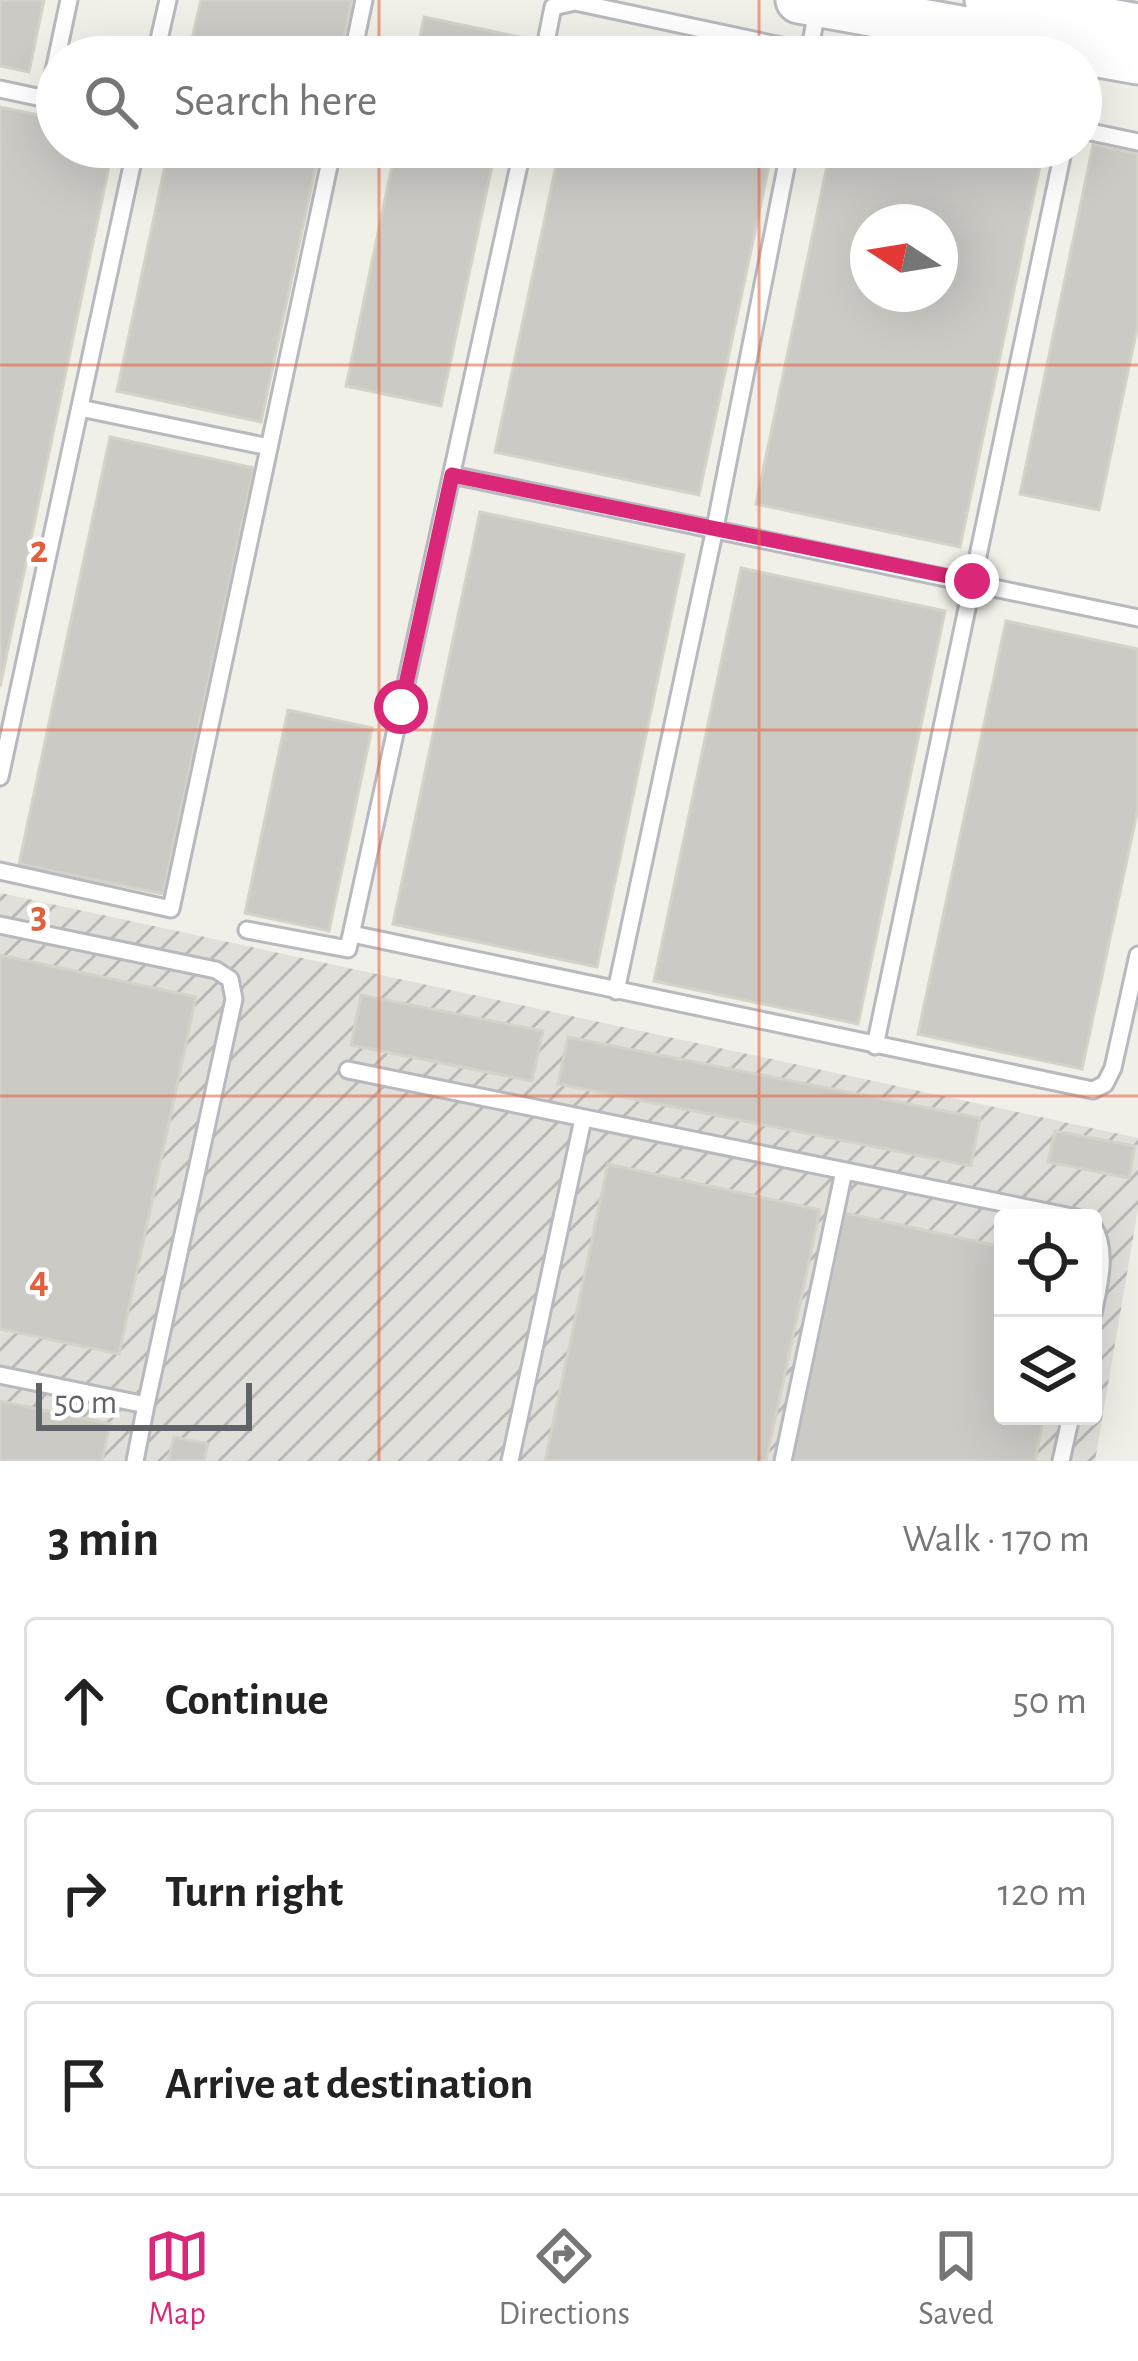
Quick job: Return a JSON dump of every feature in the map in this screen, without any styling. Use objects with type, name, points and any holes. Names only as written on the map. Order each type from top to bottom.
[{"type":"street","points":[[988,0],[1138,27]]},
{"type":"street","points":[[812,1],[1002,36]]},
{"type":"street","points":[[1102,54],[1138,61]]},
{"type":"lane","points":[[63,36],[69,0]]},
{"type":"lane","points":[[160,36],[168,0]]},
{"type":"lane","points":[[356,36],[364,0]]},
{"type":"lane","points":[[809,36],[812,1]]},
{"type":"lane","points":[[547,36],[553,7],[574,2],[727,36]]},
{"type":"lane","points":[[0,89],[36,97]]},
{"type":"lane","points":[[1102,134],[1138,142]]},
{"type":"lane","points":[[0,777],[131,168]]},
{"type":"lane","points":[[0,872],[171,909],[329,168]]},
{"type":"lane","points":[[247,929],[348,949],[518,168]]},
{"type":"lane","points":[[616,991],[786,168]]},
{"type":"lane","points":[[875,1046],[1060,168]]},
{"type":"lane","points":[[80,408],[269,447]]},
{"type":"lane","points":[[452,475],[1138,618]]},
{"type":"lane","points":[[0,925],[216,970],[230,980],[233,999],[135,1461]]},
{"type":"lane","points":[[352,934],[1093,1090],[1105,1084],[1112,1068],[1138,955]]},
{"type":"lane","points":[[348,1070],[1032,1209]]},
{"type":"lane","points":[[510,1461],[583,1119]]},
{"type":"lane","points":[[783,1461],[844,1171]]},
{"type":"lane","points":[[0,1375],[146,1405]]},
{"type":"lane","points":[[1061,1461],[1069,1425]]},
{"type":"shaded area","points":[[0,893],[1138,1138],[1138,1209],[1102,1420],[1102,1209],[994,1209],[994,1425],[1101,1425],[1095,1461],[0,1461]]},
{"type":"building","points":[[0,0],[44,0],[29,72],[0,66]]},
{"type":"building","points":[[201,0],[352,0],[344,36],[193,36]]},
{"type":"building","points":[[424,17],[514,36],[420,36]]},
{"type":"building","points":[[0,107],[36,115],[36,168],[109,168],[0,687]]},
{"type":"building","points":[[1102,147],[1138,154],[1138,324],[1099,510],[1020,494],[1088,168],[1102,168]]},
{"type":"building","points":[[165,168],[315,168],[261,422],[117,391]]},
{"type":"building","points":[[392,168],[492,168],[441,406],[346,386]]},
{"type":"building","points":[[556,168],[769,168],[699,495],[495,452]]},
{"type":"building","points":[[827,168],[1040,168],[960,547],[756,504]]},
{"type":"building","points":[[110,437],[254,468],[163,894],[19,864]]},
{"type":"building","points":[[480,512],[684,555],[597,967],[393,924]]},
{"type":"building","points":[[741,568],[945,611],[858,1024],[654,981]]},
{"type":"building","points":[[1006,621],[1138,649],[1138,808],[1082,1069],[918,1034]]},
{"type":"building","points":[[288,710],[372,728],[329,931],[245,913]]},
{"type":"building","points":[[0,955],[196,997],[119,1354],[0,1329]]},
{"type":"building","points":[[361,995],[543,1031],[532,1081],[351,1045]]},
{"type":"building","points":[[568,1037],[980,1118],[971,1166],[558,1084]]},
{"type":"building","points":[[1055,1131],[1135,1146],[1129,1178],[1048,1162]]},
{"type":"building","points":[[608,1164],[820,1210],[766,1461],[545,1461]]},
{"type":"building","points":[[845,1213],[994,1245],[994,1425],[1042,1425],[1035,1461],[792,1461]]},
{"type":"building","points":[[0,1401],[110,1424],[102,1461],[0,1461]]},
{"type":"building","points":[[174,1437],[208,1444],[204,1461],[168,1461]]},
{"type":"route","points":[[401,707],[452,475],[972,581]]}]
